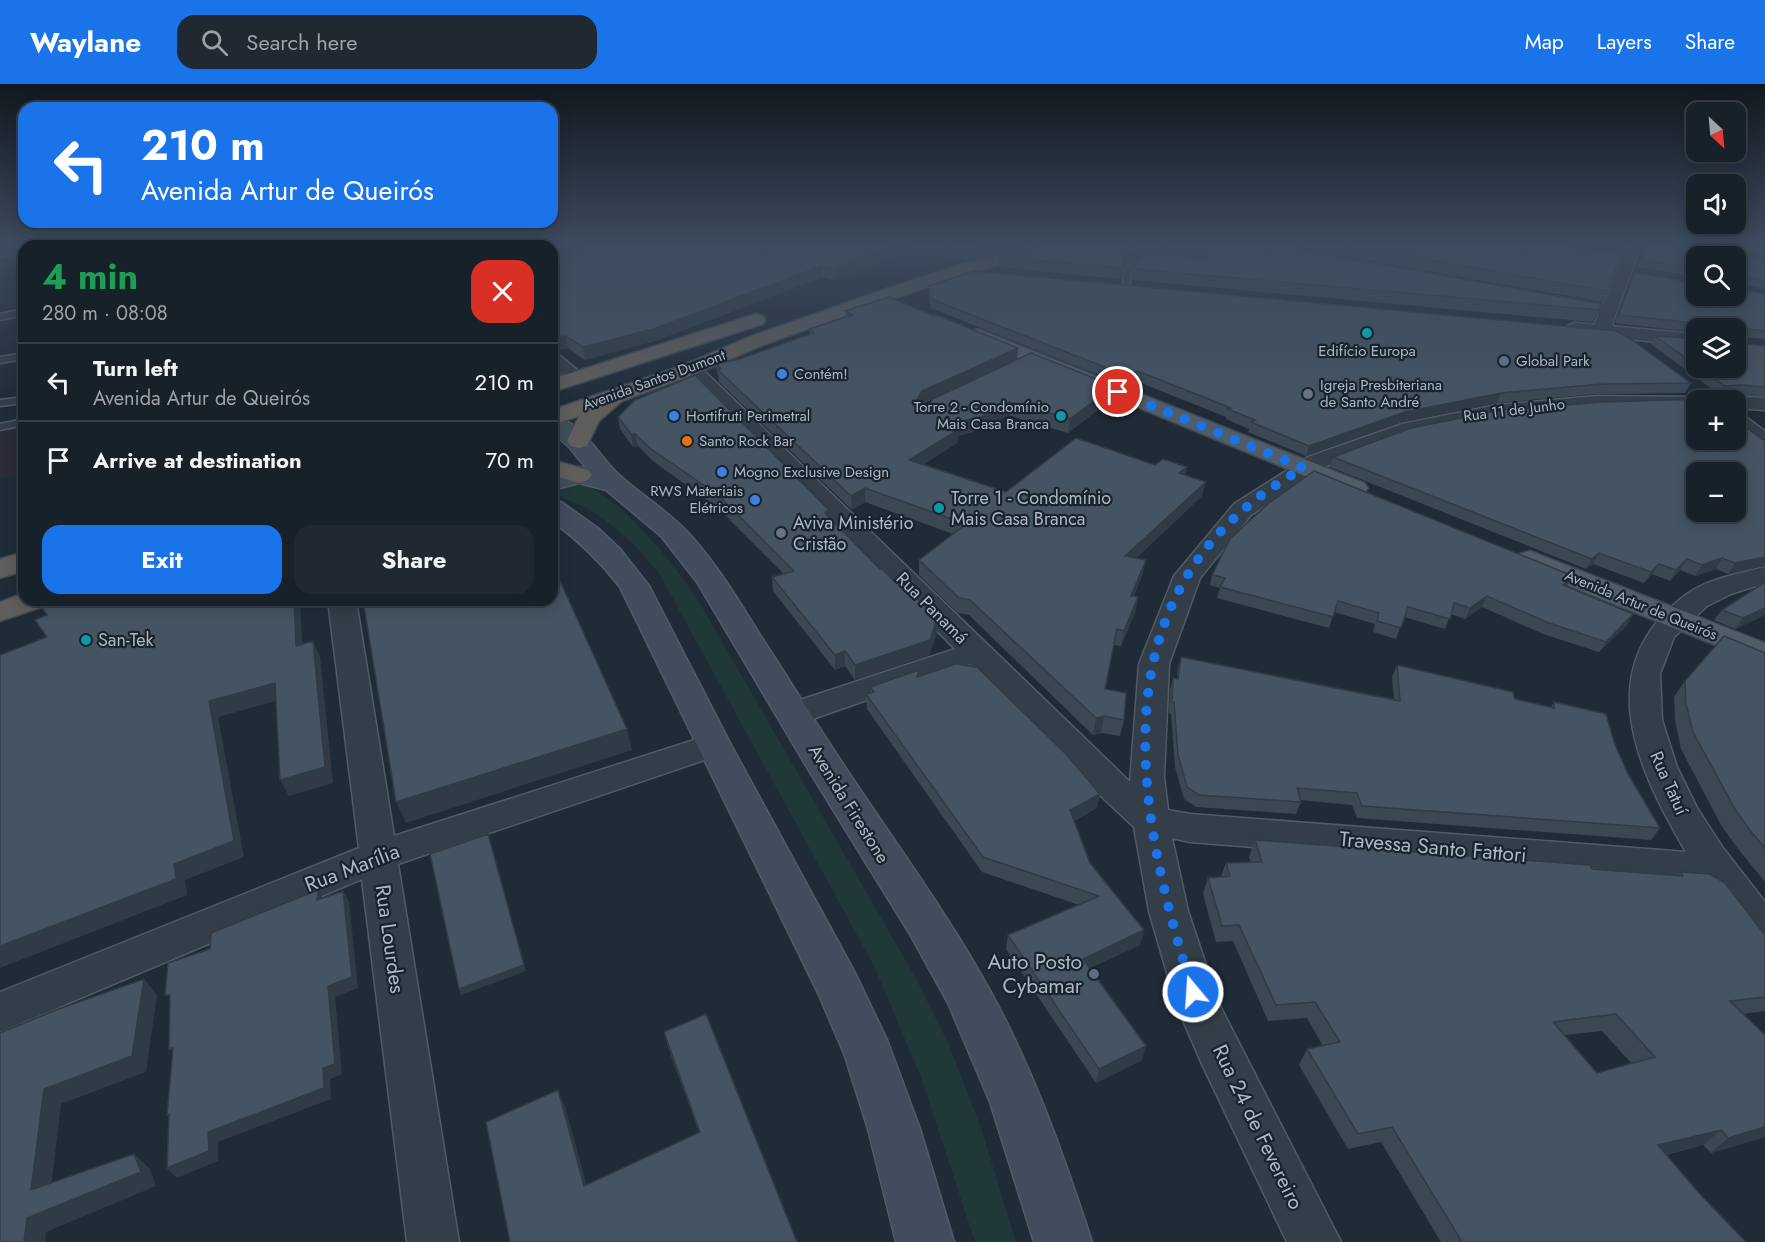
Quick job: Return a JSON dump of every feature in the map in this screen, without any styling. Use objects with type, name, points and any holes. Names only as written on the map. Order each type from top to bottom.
[{"type":"highway","name":"Avenida Santos Dumont","points":[[558,418],[691,369],[851,297]]},
{"type":"highway","name":"Avenida Santos Dumont","points":[[558,384],[773,314]]},
{"type":"highway","name":"Avenida Santos Dumont","points":[[558,402],[678,362],[756,341]]},
{"type":"highway","name":"Avenida Santos Dumont","points":[[558,368],[686,343]]},
{"type":"highway","points":[[579,441],[589,417],[615,396]]},
{"type":"highway","points":[[558,469],[597,480]]},
{"type":"highway","points":[[0,551],[18,545]]},
{"type":"highway","points":[[0,568],[18,563]]},
{"type":"highway","points":[[0,592],[18,586]]},
{"type":"highway","points":[[0,612],[18,606]]},
{"type":"main road","points":[[889,297],[909,307]]},
{"type":"main road","points":[[962,328],[1028,360],[1381,499]]},
{"type":"main road","name":"Avenida Firestone","points":[[558,425],[579,441],[594,463],[597,480],[663,522],[700,565],[940,949],[980,1019],[1007,1079],[1036,1151],[1063,1242]]},
{"type":"main road","points":[[558,482],[597,480]]},
{"type":"main road","points":[[558,512],[589,535],[628,575],[839,988],[870,1056],[894,1129],[925,1242]]},
{"type":"main road","name":"Avenida Artur de Queirós","points":[[1503,549],[1765,655]]},
{"type":"street","points":[[1613,297],[1603,325],[1632,341],[1649,354]]},
{"type":"street","points":[[1543,299],[1608,311]]},
{"type":"street","points":[[1559,327],[1686,339]]},
{"type":"street","name":"Rua Panamá","points":[[691,369],[1102,777],[1150,820]]},
{"type":"street","points":[[1683,380],[1696,390]]},
{"type":"street","name":"Rua 11 de Junho","points":[[1304,468],[1395,431],[1481,412],[1578,402],[1686,400]]},
{"type":"street","points":[[1746,403],[1765,404]]},
{"type":"street","points":[[1746,427],[1765,441]]},
{"type":"street","name":"Rua 24 de Fevereiro","points":[[1303,1238],[1193,992],[1176,938],[1150,820],[1145,747],[1146,712],[1156,650],[1174,599],[1199,556],[1230,520],[1261,495],[1304,468]]},
{"type":"street","name":"Rua Tatuí","points":[[1765,575],[1714,592],[1696,601],[1674,618],[1654,647],[1649,664],[1645,703],[1653,750],[1676,804],[1716,870],[1765,931]]},
{"type":"street","name":"Rua Lourdes","points":[[343,606],[433,1242]]},
{"type":"street","points":[[793,714],[976,652]]},
{"type":"street","name":"Rua Marília","points":[[0,1012],[378,856],[713,745]]},
{"type":"street","name":"Travessa Santo Fattori","points":[[1150,820],[1190,828],[1716,870]]},
{"type":"lane","points":[[0,316],[18,313]]},
{"type":"lane","points":[[0,351],[18,348]]},
{"type":"lane","points":[[0,360],[18,357]]},
{"type":"lane","points":[[0,403],[18,401]]},
{"type":"lane","points":[[0,427],[18,423]]},
{"type":"shaded area","points":[[18,426],[18,477],[0,478],[0,430]]},
{"type":"green space","points":[[570,481],[588,487],[625,513],[662,552],[702,607],[914,975],[949,1045],[981,1128],[1016,1242],[975,1242],[921,1077],[874,966],[660,575],[620,532],[587,508],[558,495],[558,487]]},
{"type":"building","points":[[558,297],[738,297],[656,328],[583,347],[566,336],[558,337]]},
{"type":"building","points":[[889,297],[1018,348],[922,391],[916,401],[918,404],[928,406],[933,399],[1031,353],[1114,386],[1070,419],[1009,402],[988,415],[951,424],[958,430],[909,460],[1006,492],[1076,438],[1155,465],[1163,459],[1187,467],[1179,473],[1206,482],[1125,556],[1146,560],[1131,596],[1138,597],[1124,631],[1117,629],[1105,689],[1126,693],[1124,720],[1104,716],[1096,718],[970,600],[959,598],[919,560],[966,524],[865,488],[851,496],[717,369],[721,369],[716,364],[740,359],[814,333],[809,329],[853,315],[845,311]]},
{"type":"building","points":[[931,297],[1252,297],[1616,331],[1691,383],[1602,384],[1501,393],[1405,412],[1309,446],[1251,422],[1255,420],[1228,409],[1231,408],[1158,379],[1137,371],[1130,377]]},
{"type":"building","points":[[1452,297],[1562,297],[1601,304],[1599,310]]},
{"type":"building","points":[[1625,297],[1686,297],[1686,306],[1746,306],[1746,297],[1765,297],[1765,331],[1746,329],[1746,318],[1686,318],[1686,322],[1619,315]]},
{"type":"building","points":[[1655,336],[1686,338],[1686,358]]},
{"type":"building","points":[[1746,344],[1765,346],[1765,387],[1725,386],[1713,378],[1746,378]]},
{"type":"building","points":[[695,375],[829,510],[825,513],[880,569],[894,581],[897,578],[937,619],[930,640],[855,665],[845,651],[835,655],[772,577],[794,571],[718,495],[651,449],[635,434],[631,434],[618,417],[635,400]]},
{"type":"building","points":[[1686,400],[1686,450],[1746,450],[1746,428],[1765,441],[1765,557],[1735,563],[1722,558],[1702,565],[1687,559],[1676,570],[1659,564],[1651,572],[1599,553],[1592,559],[1333,457],[1411,428],[1501,410],[1602,402]]},
{"type":"building","points":[[1314,471],[1573,576],[1563,585],[1633,614],[1606,642],[1549,623],[1487,596],[1470,608],[1454,603],[1450,619],[1408,607],[1401,628],[1377,621],[1379,613],[1338,601],[1333,617],[1220,587],[1225,578],[1212,575],[1230,539],[1269,503]]},
{"type":"building","points":[[558,576],[627,729],[396,802],[364,606],[558,606]]},
{"type":"building","points":[[1765,582],[1765,608],[1743,618],[1722,610]]},
{"type":"building","points":[[47,606],[294,606],[296,646],[313,641],[325,767],[280,780],[275,683],[209,701],[234,841],[174,864],[176,879],[0,946],[0,655],[47,637],[35,620],[47,615],[42,608]]},
{"type":"building","points":[[1724,636],[1765,653],[1765,848],[1735,809],[1693,732],[1686,704],[1685,681]]},
{"type":"building","points":[[1181,657],[1400,701],[1397,665],[1513,692],[1515,699],[1554,708],[1554,702],[1606,714],[1614,742],[1628,774],[1660,828],[1362,806],[1357,793],[1297,788],[1301,802],[1199,795],[1187,787],[1178,755],[1174,702],[1172,702],[1173,678],[1178,679]]},
{"type":"building","points":[[956,664],[977,667],[1066,754],[1100,794],[1070,810],[1090,863],[1144,930],[1083,959],[1146,1046],[1099,1069],[1008,935],[1099,896],[983,857],[866,694],[874,692],[870,687],[919,670],[917,677]]},
{"type":"building","points":[[488,834],[524,965],[459,989],[430,854]]},
{"type":"building","points":[[1255,840],[1590,865],[1592,869],[1683,876],[1681,872],[1710,874],[1725,883],[1765,935],[1765,997],[1730,1001],[1765,1035],[1765,1127],[1728,1138],[1721,1130],[1658,1145],[1699,1193],[1746,1242],[1462,1242],[1392,1127],[1358,1134],[1307,1049],[1340,1042],[1315,1002],[1276,1005],[1239,925],[1222,926],[1208,878],[1230,876],[1226,863],[1262,862]],"holes":[[[1616,1014],[1655,1057],[1597,1073],[1553,1022]]]},
{"type":"building","points":[[318,890],[317,900],[343,891],[352,977],[328,986],[335,1064],[323,1068],[324,1088],[208,1132],[209,1151],[167,1168],[169,1114],[167,1115],[173,1048],[169,1049],[170,995],[165,995],[168,963],[210,949],[211,933]]},
{"type":"building","points":[[144,979],[132,1056],[44,1089],[31,1190],[134,1154],[141,1172],[27,1218],[24,1242],[0,1242],[0,1033],[56,1010]]},
{"type":"building","points":[[706,1014],[797,1242],[510,1242],[486,1122],[558,1090],[584,1186],[700,1132],[664,1032]]},
{"type":"place","name":"Edifício Europa","points":[[1367,333]]},
{"type":"place","name":"Global Park","points":[[1504,361]]},
{"type":"place","name":"Contém!","points":[[782,374]]},
{"type":"place","name":"Igreja Presbiteriana de Santo André","points":[[1308,394]]},
{"type":"place","name":"Hortifruti Perimetral","points":[[674,416]]},
{"type":"place","name":"Torre 2 - Condomínio Mais Casa Branca","points":[[1061,416]]},
{"type":"place","name":"Santo Rock Bar","points":[[687,441]]},
{"type":"place","name":"Mogno Exclusive Design","points":[[722,472]]},
{"type":"place","name":"RWS Materiais Elétricos","points":[[755,500]]},
{"type":"place","name":"Torre 1 - Condomínio Mais Casa Branca","points":[[939,508]]},
{"type":"place","name":"Aviva Ministério Cristão","points":[[781,533]]},
{"type":"place","name":"San-Tek","points":[[86,640]]},
{"type":"place","name":"Auto Posto Cybamar","points":[[1094,974]]},
{"type":"route","points":[[1118,392],[1304,468],[1275,485],[1248,505],[1214,537],[1186,576],[1174,599],[1156,650],[1146,712],[1145,747],[1150,820],[1176,938],[1193,992]]}]
